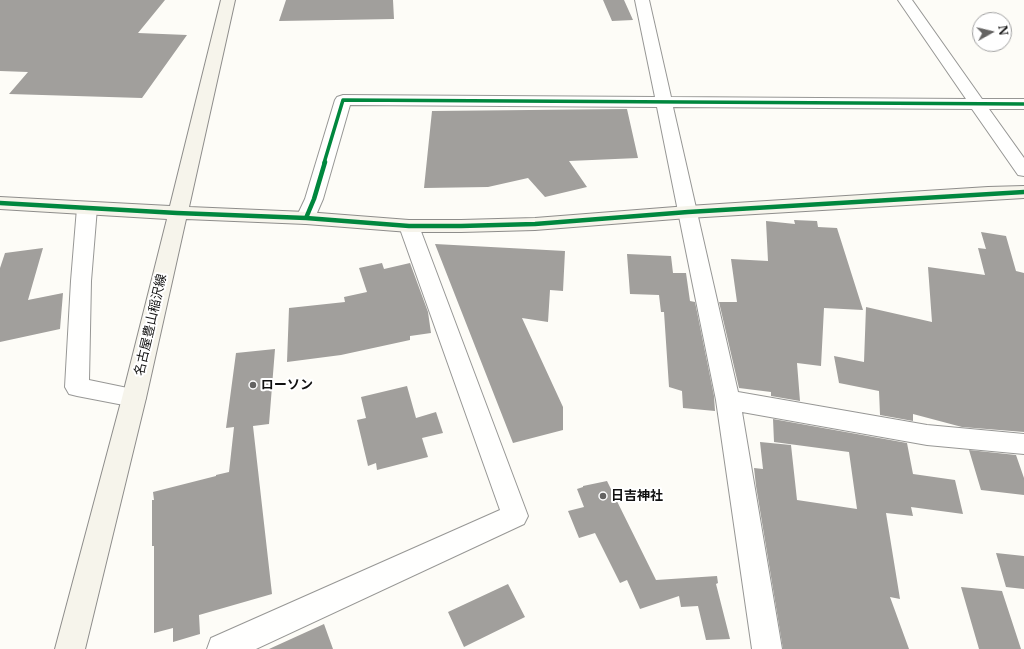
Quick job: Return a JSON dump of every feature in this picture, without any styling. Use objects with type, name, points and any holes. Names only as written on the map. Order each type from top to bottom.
[{"type":"street","name":"名古屋豊山稲沢線","points":[[70,649],[134,398],[228,0]]},
{"type":"street","points":[[642,0],[665,101],[728,400],[767,649]]},
{"type":"street","points":[[905,0],[1024,171]]},
{"type":"street","points":[[306,218],[314,199],[343,100],[1024,104]]},
{"type":"street","points":[[0,203],[177,213],[306,218],[409,226],[535,224],[688,212],[1024,192]]},
{"type":"street","points":[[88,208],[81,281],[77,387],[134,398]]},
{"type":"street","points":[[231,647],[515,516],[409,226]]},
{"type":"street","points":[[728,400],[927,435],[1024,444]]},
{"type":"building","points":[[0,0],[165,0],[138,33],[187,35],[142,98],[9,94],[28,72],[0,71]]},
{"type":"building","points":[[286,0],[393,0],[394,19],[279,21]]},
{"type":"building","points":[[603,0],[624,0],[633,20],[612,21]]},
{"type":"building","points":[[627,109],[638,158],[569,161],[587,187],[545,197],[528,178],[488,187],[424,188],[432,111]]},
{"type":"building","points":[[794,220],[817,221],[818,227],[837,228],[863,310],[824,308],[821,366],[797,363],[800,401],[771,396],[771,392],[739,388],[719,302],[737,302],[731,259],[768,261],[766,221],[795,224]]},
{"type":"building","points":[[981,232],[1006,236],[1016,271],[1024,273],[1024,432],[962,427],[913,414],[913,421],[880,415],[879,391],[839,383],[834,356],[864,362],[866,307],[932,322],[928,267],[985,275],[978,248],[986,249]]},
{"type":"building","points":[[435,244],[565,251],[563,291],[550,290],[548,322],[522,318],[563,407],[563,430],[513,443]]},
{"type":"building","points":[[43,248],[28,300],[63,293],[60,329],[0,342],[0,268],[5,253]]},
{"type":"building","points":[[627,254],[671,256],[673,273],[686,273],[690,301],[695,302],[714,396],[715,411],[683,408],[682,391],[669,387],[664,312],[661,312],[659,295],[630,294]]},
{"type":"building","points":[[382,263],[384,269],[410,263],[428,312],[431,333],[410,336],[410,340],[341,355],[287,362],[289,308],[345,302],[344,297],[367,292],[359,268]]},
{"type":"building","points":[[275,349],[269,424],[253,426],[272,594],[199,615],[200,634],[173,642],[173,628],[154,633],[154,546],[152,546],[153,492],[229,472],[234,427],[226,428],[236,353]]},
{"type":"building","points":[[407,386],[416,418],[436,412],[443,433],[422,438],[428,457],[377,470],[376,463],[368,466],[357,420],[366,418],[361,397]]},
{"type":"building","points":[[773,419],[907,443],[913,474],[955,480],[963,514],[911,507],[913,516],[886,513],[900,599],[890,597],[909,649],[783,649],[754,468],[763,469],[760,442],[791,445],[797,500],[857,509],[849,452],[774,442]]},
{"type":"building","points":[[969,450],[1016,455],[1024,478],[1024,495],[981,490]]},
{"type":"building","points":[[607,481],[656,580],[717,576],[718,583],[716,584],[730,639],[706,640],[698,606],[681,607],[679,596],[640,609],[627,580],[620,583],[595,533],[579,538],[568,511],[584,507],[577,489],[583,486]]},
{"type":"building","points":[[996,553],[1024,556],[1024,589],[1006,587]]},
{"type":"building","points":[[508,584],[525,617],[464,647],[448,612]]},
{"type":"building","points":[[961,587],[1002,591],[1021,649],[979,649]]},
{"type":"building","points":[[324,624],[333,649],[269,649]]},
{"type":"cycle path","points":[[306,218],[314,199],[343,100],[1024,104]]},
{"type":"cycle path","points":[[0,203],[177,213],[306,218],[409,226],[461,226],[535,224],[688,212],[1024,192]]},
{"type":"place","name":"ローソン","points":[[253,385]]},
{"type":"place","name":"日吉神社","points":[[603,496]]}]
